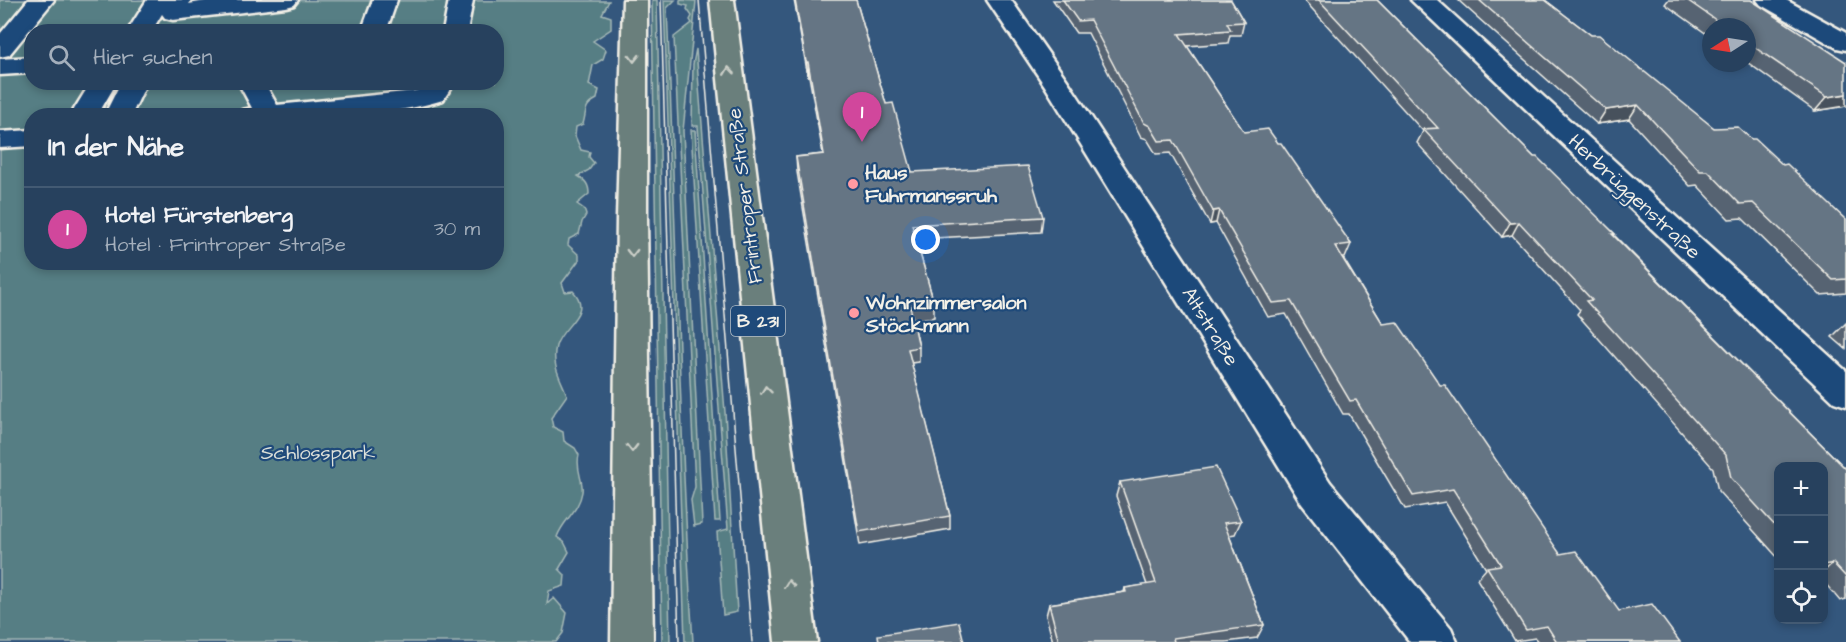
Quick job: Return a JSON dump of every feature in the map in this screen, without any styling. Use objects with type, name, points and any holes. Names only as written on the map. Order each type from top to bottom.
[{"type":"main road","points":[[632,642],[632,218],[635,0]]},
{"type":"main road","name":"Frintroper Straße","points":[[722,0],[796,642]]},
{"type":"street","points":[[0,50],[32,9],[42,0]]},
{"type":"street","points":[[150,24],[168,11],[229,3],[286,0]]},
{"type":"street","points":[[378,24],[385,0]]},
{"type":"street","points":[[456,24],[461,0]]},
{"type":"street","name":"Altstraße","points":[[999,0],[1070,105],[1316,494],[1436,642]]},
{"type":"street","name":"Herbrüggenstraße","points":[[1423,0],[1846,392]]},
{"type":"street","points":[[1769,0],[1846,43]]},
{"type":"street","points":[[0,67],[24,66]]},
{"type":"street","points":[[87,108],[99,90]]},
{"type":"street","points":[[121,108],[130,90]]},
{"type":"street","points":[[253,90],[258,108]]},
{"type":"street","points":[[333,90],[327,108],[418,99],[434,94],[437,90]]},
{"type":"street","points":[[0,140],[24,138]]},
{"type":"green space","name":"Schlosspark","points":[[0,0],[609,1],[602,14],[611,17],[611,29],[593,41],[606,50],[603,59],[593,65],[589,85],[599,90],[597,99],[587,107],[583,124],[576,127],[575,136],[581,150],[590,152],[589,157],[594,163],[589,170],[578,176],[588,188],[589,194],[577,204],[584,209],[586,215],[579,234],[569,239],[568,245],[579,255],[579,260],[562,283],[565,292],[573,291],[579,299],[580,306],[578,313],[559,339],[555,353],[557,372],[567,395],[551,418],[553,427],[563,432],[564,441],[575,448],[579,455],[578,466],[582,488],[578,505],[557,537],[564,542],[569,552],[559,569],[565,575],[564,586],[549,591],[547,604],[554,598],[567,613],[563,633],[556,642],[0,642]]},
{"type":"green space","points":[[652,0],[657,0],[670,642],[662,642]]},
{"type":"green space","points":[[664,0],[675,0],[667,8],[681,405],[693,642],[685,642]]},
{"type":"green space","points":[[680,0],[696,1],[683,131],[702,524],[694,526],[691,500],[695,487],[674,37],[692,23],[690,20],[692,16],[687,9],[688,6],[680,4]]},
{"type":"green space","points":[[696,49],[725,412],[737,612],[723,615],[717,532],[728,529],[698,126],[692,126],[693,64]]},
{"type":"green space","points":[[691,130],[695,130],[720,521],[715,521]]},
{"type":"building","points":[[795,0],[856,0],[886,104],[893,103],[912,172],[1028,166],[1043,217],[912,225],[934,303],[910,306],[919,347],[908,349],[950,516],[859,532],[796,157],[824,154]]},
{"type":"building","points":[[1063,0],[1231,0],[1244,22],[1227,23],[1231,30],[1179,34],[1244,132],[1268,129],[1278,143],[1281,143],[1351,244],[1335,246],[1383,324],[1397,322],[1440,385],[1445,385],[1560,554],[1576,551],[1619,611],[1652,604],[1680,642],[1557,642],[1547,626],[1526,630],[1487,567],[1501,565],[1453,489],[1413,496],[1356,400],[1350,401],[1291,301],[1273,303],[1219,210],[1213,211],[1173,140],[1159,141],[1150,126],[1144,123],[1090,20],[1078,21]]},
{"type":"building","points":[[1319,0],[1377,0],[1534,157],[1537,157],[1615,234],[1612,234],[1846,469],[1846,577],[1833,563],[1828,564],[1828,462],[1774,462],[1774,525],[1731,478],[1726,455],[1586,301],[1592,300],[1519,222],[1510,223],[1423,129],[1438,128]]},
{"type":"building","points":[[1479,0],[1545,0],[1591,35],[1599,35],[1714,128],[1738,127],[1751,139],[1755,139],[1783,165],[1787,164],[1846,220],[1846,279],[1833,280],[1753,203],[1740,204],[1708,171],[1700,171],[1638,105],[1606,110]]},
{"type":"building","points":[[1687,0],[1751,0],[1846,62],[1846,94],[1827,97],[1756,48],[1756,18],[1713,18]]},
{"type":"building","points":[[1216,467],[1241,521],[1224,523],[1264,625],[1173,638],[1174,642],[1059,642],[1049,604],[1126,592],[1125,588],[1156,583],[1120,482]]},
{"type":"building","points":[[959,622],[964,642],[879,642],[878,635]]},
{"type":"tram line","points":[[661,0],[679,642]]},
{"type":"tram line","points":[[699,0],[752,642]]},
{"type":"place","name":"Hotel Fürstenberg","points":[[862,142]]},
{"type":"place","name":"Haus Fuhrmanssruh","points":[[853,184]]},
{"type":"place","name":"Wohnzimmersalon Stöckmann","points":[[854,313]]}]
